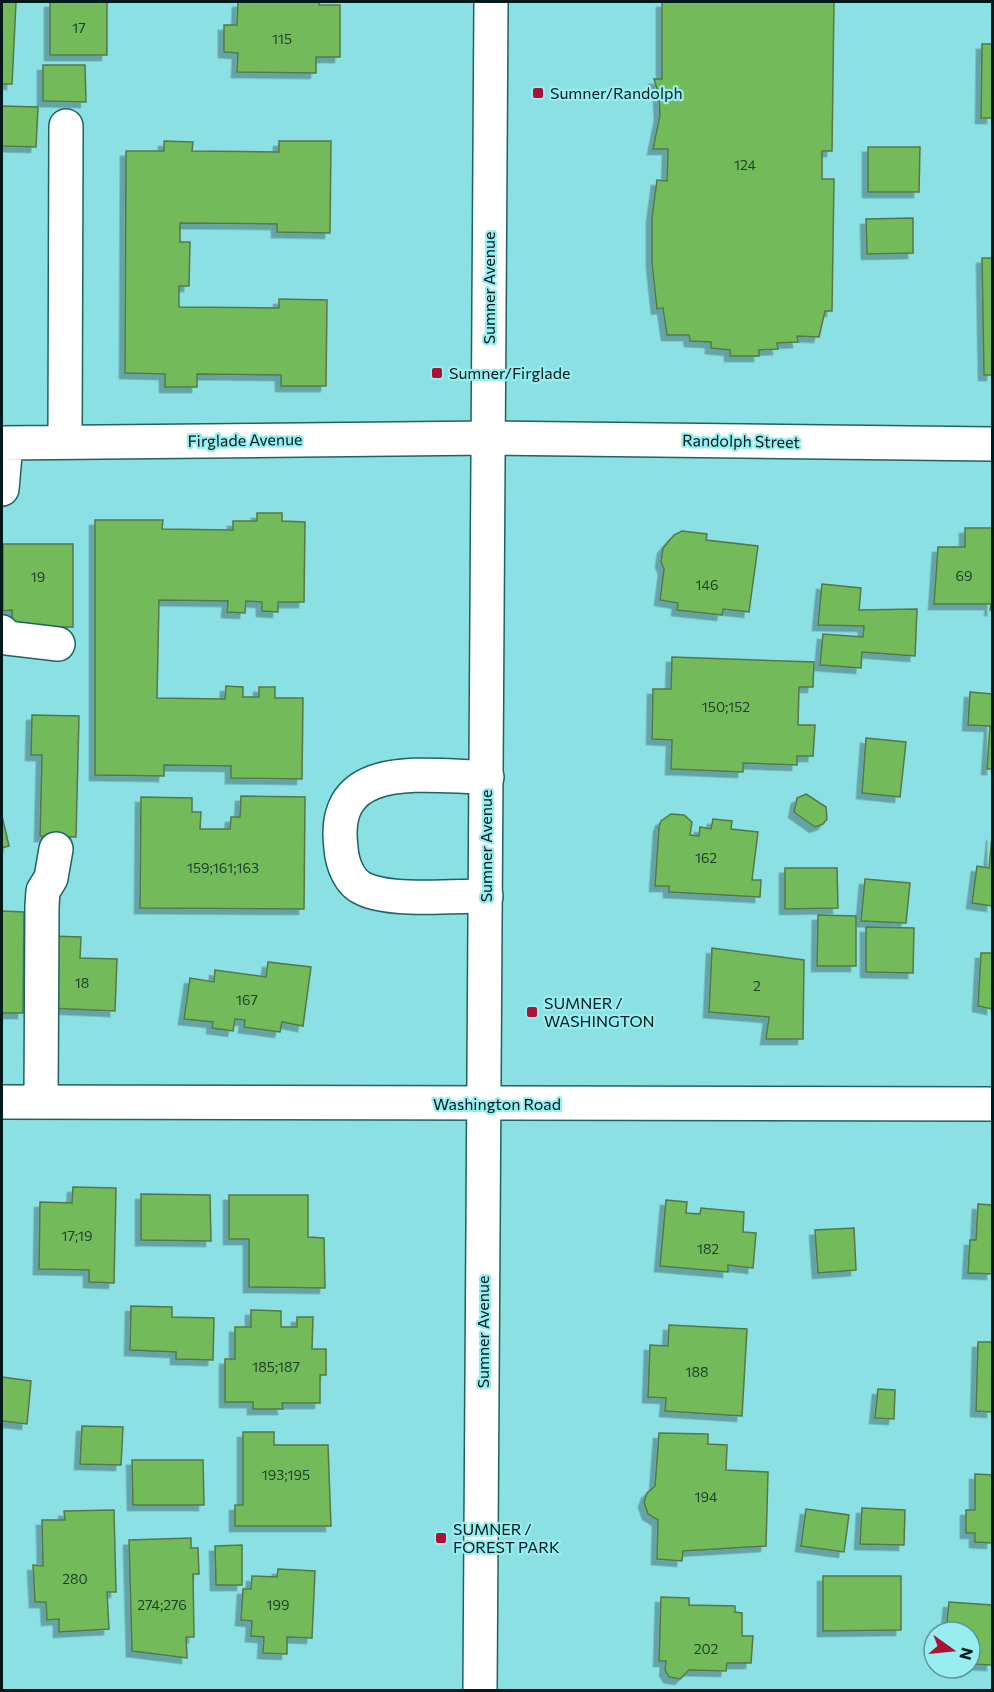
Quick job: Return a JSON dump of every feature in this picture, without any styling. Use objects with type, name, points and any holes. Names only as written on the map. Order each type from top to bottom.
[{"type":"street","name":"Sumner Avenue","points":[[480,1690],[491,2]]},
{"type":"street","points":[[65,442],[66,126]]},
{"type":"street","name":"Firglade Avenue","points":[[4,443],[489,438]]},
{"type":"street","name":"Randolph Street","points":[[489,438],[993,444]]},
{"type":"street","points":[[2,489],[4,443]]},
{"type":"street","points":[[2,632],[7,638],[58,644]]},
{"type":"street","points":[[486,896],[380,895],[362,889],[342,862],[339,818],[350,797],[364,785],[390,777],[487,777]]},
{"type":"street","points":[[41,1102],[42,906],[44,891],[51,878],[56,849]]},
{"type":"street","name":"Washington Road","points":[[2,1102],[993,1104]]},
{"type":"building","points":[[2,2],[16,2],[12,84],[2,84]]},
{"type":"building","points":[[50,2],[107,2],[107,55],[50,55]]},
{"type":"building","points":[[238,2],[319,2],[319,5],[340,5],[340,57],[316,57],[316,73],[237,72],[238,53],[224,52],[224,25],[237,25]]},
{"type":"building","points":[[662,2],[834,2],[832,151],[822,151],[822,179],[834,179],[832,311],[825,311],[819,337],[797,336],[798,342],[777,343],[778,349],[759,350],[759,356],[730,356],[730,350],[711,348],[711,342],[690,341],[689,335],[667,335],[663,308],[657,309],[652,263],[652,217],[657,180],[667,181],[668,149],[653,149],[660,115],[659,96],[654,79],[662,79]]},
{"type":"building","points":[[982,44],[992,44],[992,118],[981,118]]},
{"type":"building","points":[[43,65],[85,65],[86,102],[43,101]]},
{"type":"building","points":[[2,106],[38,107],[36,147],[2,146]]},
{"type":"building","points":[[164,141],[193,142],[192,151],[279,152],[279,141],[331,141],[330,233],[277,232],[277,224],[180,223],[180,242],[190,242],[189,286],[179,286],[179,307],[279,308],[279,299],[327,300],[326,386],[281,386],[281,375],[197,374],[197,387],[165,387],[165,374],[125,373],[126,151],[164,151]]},
{"type":"building","points":[[868,147],[920,147],[919,192],[868,192]]},
{"type":"building","points":[[913,218],[913,253],[867,254],[866,219]]},
{"type":"building","points":[[982,258],[992,258],[992,375],[984,375]]},
{"type":"building","points":[[257,513],[282,513],[282,521],[305,522],[304,602],[278,602],[278,612],[262,611],[262,602],[246,601],[245,613],[227,612],[228,601],[159,600],[157,698],[225,699],[226,686],[243,687],[243,697],[259,697],[259,687],[275,687],[275,698],[303,698],[302,779],[231,778],[231,766],[164,765],[164,776],[95,775],[95,520],[163,520],[162,529],[233,530],[233,521],[257,521]]},
{"type":"building","points":[[965,528],[992,528],[992,610],[990,610],[991,604],[934,604],[938,547],[965,547]]},
{"type":"building","points":[[682,531],[707,534],[706,540],[758,546],[749,612],[723,609],[722,615],[677,610],[678,603],[660,600],[664,569],[661,562],[663,548],[674,535]]},
{"type":"building","points":[[3,544],[73,544],[73,627],[12,627],[12,610],[3,611]]},
{"type":"building","points":[[822,584],[861,588],[859,610],[917,609],[915,656],[862,652],[861,668],[820,665],[823,634],[863,637],[864,626],[818,625]]},
{"type":"building","points":[[672,657],[814,662],[813,687],[799,687],[798,725],[815,725],[813,756],[797,756],[797,765],[743,763],[743,772],[671,769],[672,740],[652,739],[653,689],[671,689]]},
{"type":"building","points":[[970,692],[992,694],[992,769],[987,769],[990,726],[968,725]]},
{"type":"building","points":[[32,715],[79,716],[76,837],[40,836],[42,755],[31,755]]},
{"type":"building","points":[[866,738],[906,742],[900,797],[862,793]]},
{"type":"building","points":[[806,794],[826,807],[827,819],[823,824],[815,827],[794,812],[797,798]]},
{"type":"building","points":[[241,796],[305,797],[304,909],[140,908],[141,797],[192,798],[192,812],[201,812],[200,829],[230,829],[231,817],[240,817]]},
{"type":"building","points":[[671,814],[684,815],[692,822],[690,835],[699,836],[700,827],[711,829],[713,819],[732,821],[731,829],[758,832],[752,880],[761,880],[760,897],[669,892],[669,886],[655,886],[659,827],[661,821]]},
{"type":"building","points":[[2,816],[9,846],[2,848]]},
{"type":"building","points":[[992,835],[992,906],[972,903],[977,866],[989,868]]},
{"type":"building","points":[[785,868],[837,868],[838,908],[785,909]]},
{"type":"building","points":[[865,879],[910,883],[906,923],[861,921]]},
{"type":"building","points":[[2,911],[24,912],[23,1013],[2,1013]]},
{"type":"building","points":[[818,915],[856,916],[856,966],[817,966]]},
{"type":"building","points":[[866,927],[914,928],[913,973],[866,972]]},
{"type":"building","points":[[51,936],[81,937],[80,958],[117,959],[115,1011],[48,1008]]},
{"type":"building","points":[[712,948],[804,960],[803,1039],[766,1039],[769,1017],[709,1012]]},
{"type":"building","points":[[981,953],[992,953],[992,1009],[978,1006]]},
{"type":"building","points":[[268,962],[311,967],[303,1026],[282,1022],[280,1032],[244,1027],[245,1020],[235,1019],[233,1031],[212,1028],[213,1022],[184,1019],[190,978],[214,982],[215,970],[266,977]]},
{"type":"building","points":[[73,1187],[116,1188],[114,1283],[89,1282],[89,1270],[39,1269],[40,1202],[72,1203]]},
{"type":"building","points":[[141,1194],[210,1195],[211,1241],[141,1240]]},
{"type":"building","points":[[229,1195],[308,1195],[308,1237],[324,1238],[325,1288],[249,1287],[249,1239],[229,1239]]},
{"type":"building","points":[[666,1200],[687,1202],[686,1213],[700,1214],[701,1208],[744,1212],[743,1232],[756,1233],[753,1268],[728,1265],[728,1272],[660,1266]]},
{"type":"building","points":[[978,1204],[992,1205],[992,1274],[968,1273],[970,1240],[976,1240]]},
{"type":"building","points":[[854,1228],[856,1270],[818,1273],[815,1230]]},
{"type":"building","points":[[131,1306],[172,1307],[172,1317],[214,1318],[213,1360],[176,1359],[176,1352],[130,1350]]},
{"type":"building","points":[[251,1310],[281,1311],[281,1327],[297,1327],[297,1317],[313,1317],[312,1349],[326,1349],[326,1375],[320,1375],[320,1403],[282,1403],[283,1409],[253,1409],[253,1402],[225,1402],[225,1359],[235,1359],[235,1327],[251,1327]]},
{"type":"building","points":[[669,1325],[747,1329],[742,1416],[665,1411],[666,1398],[648,1397],[650,1345],[668,1346]]},
{"type":"building","points":[[978,1342],[992,1342],[992,1412],[976,1411]]},
{"type":"building","points":[[2,1377],[31,1381],[27,1424],[2,1421]]},
{"type":"building","points":[[878,1389],[895,1390],[894,1419],[875,1418]]},
{"type":"building","points":[[82,1426],[123,1427],[121,1465],[80,1464]]},
{"type":"building","points":[[243,1432],[274,1432],[274,1445],[328,1445],[331,1526],[235,1526],[235,1505],[243,1505]]},
{"type":"building","points":[[659,1433],[708,1434],[708,1444],[727,1445],[726,1470],[768,1472],[766,1546],[683,1551],[682,1561],[657,1559],[658,1520],[648,1514],[644,1502],[647,1493],[655,1486]]},
{"type":"building","points":[[132,1460],[203,1460],[204,1505],[133,1505]]},
{"type":"building","points":[[975,1474],[992,1475],[992,1543],[975,1542],[975,1533],[966,1533],[966,1510],[975,1510]]},
{"type":"building","points":[[862,1508],[905,1510],[904,1545],[860,1544]]},
{"type":"building","points":[[806,1509],[849,1515],[844,1552],[801,1546]]},
{"type":"building","points":[[114,1510],[116,1592],[107,1592],[109,1629],[59,1632],[59,1619],[47,1620],[46,1602],[35,1602],[33,1565],[43,1566],[42,1520],[65,1520],[64,1511]]},
{"type":"building","points":[[191,1538],[191,1548],[198,1548],[199,1574],[193,1574],[194,1637],[186,1637],[187,1658],[132,1651],[129,1540]]},
{"type":"building","points":[[242,1545],[242,1585],[216,1585],[215,1546]]},
{"type":"building","points":[[278,1569],[315,1571],[312,1638],[287,1637],[287,1654],[263,1653],[264,1637],[251,1636],[252,1621],[241,1620],[243,1589],[251,1589],[252,1576],[277,1577]]},
{"type":"building","points":[[823,1576],[901,1576],[901,1630],[823,1631]]},
{"type":"building","points":[[661,1597],[689,1598],[689,1605],[735,1606],[735,1612],[742,1613],[742,1636],[753,1636],[751,1663],[727,1663],[726,1671],[689,1670],[680,1679],[669,1677],[665,1670],[666,1661],[659,1661]]},
{"type":"building","points":[[949,1602],[992,1605],[992,1665],[982,1665],[982,1620],[947,1620]]},
{"type":"place","name":"Sumner/Randolph","points":[[538,93]]},
{"type":"place","name":"Sumner/Firglade","points":[[437,373]]},
{"type":"place","name":"SUMNER / WASHINGTON","points":[[532,1012]]},
{"type":"place","name":"SUMNER / FOREST PARK","points":[[441,1538]]}]
